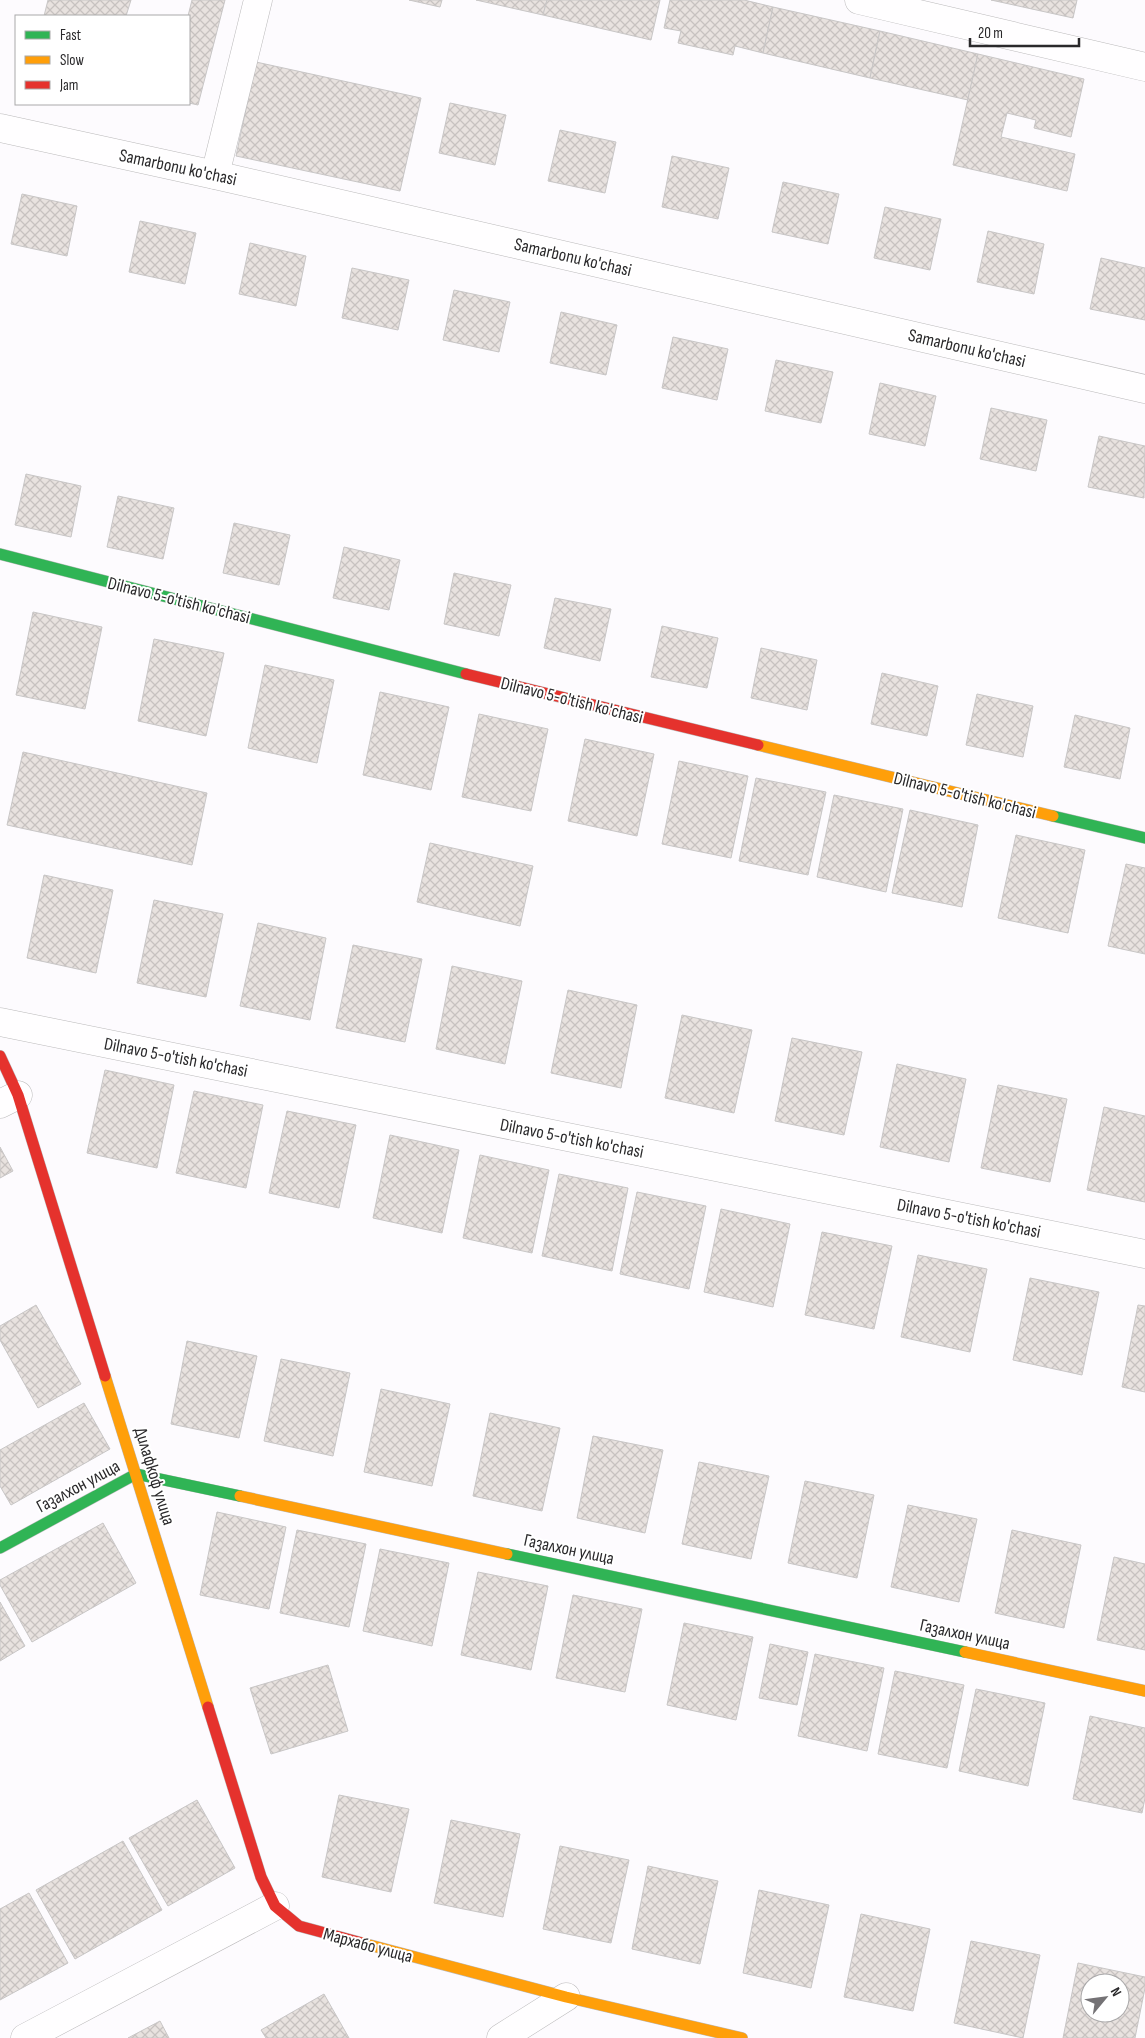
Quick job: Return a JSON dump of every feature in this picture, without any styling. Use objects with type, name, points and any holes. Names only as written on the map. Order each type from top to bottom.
[{"type":"street","points":[[215,175],[258,0]]},
{"type":"street","points":[[859,0],[1145,67]]},
{"type":"street","name":"Samarbonu ko'chasi","points":[[0,128],[215,175],[1145,389]]},
{"type":"street","name":"Dilnavo 5-o'tish ko'chasi","points":[[0,554],[466,674],[1145,838]]},
{"type":"street","name":"Dilnavo 5-o'tish ko'chasi","points":[[0,1022],[1145,1254]]},
{"type":"street","name":"Дилафкоф улица","points":[[0,1056],[9,1100],[136,1474],[261,1877],[275,1906]]},
{"type":"street","name":"Газалхон улица","points":[[0,1548],[136,1474],[1145,1691]]},
{"type":"street","points":[[25,2038],[275,1906]]},
{"type":"street","name":"Мархабо улица","points":[[275,1906],[299,1926],[566,1997],[742,2038]]},
{"type":"street","points":[[501,2038],[566,1997]]},
{"type":"building","points":[[48,0],[131,0],[126,15],[44,15]]},
{"type":"building","points":[[192,0],[225,0],[198,105],[190,103],[190,15],[188,15]]},
{"type":"building","points":[[409,0],[442,0],[440,7]]},
{"type":"building","points":[[476,0],[547,0],[543,15]]},
{"type":"building","points":[[547,0],[660,0],[651,40],[543,15]]},
{"type":"building","points":[[670,0],[744,0],[773,7],[763,53],[735,46],[733,55],[678,43],[681,31],[664,28]]},
{"type":"building","points":[[991,0],[1077,0],[1073,18]]},
{"type":"building","points":[[773,7],[880,31],[870,78],[763,53]]},
{"type":"building","points":[[880,31],[978,54],[968,100],[870,78]]},
{"type":"building","points":[[978,54],[1084,79],[1071,137],[1034,128],[1036,120],[1007,113],[1001,137],[1075,154],[1067,191],[953,165]]},
{"type":"building","points":[[256,62],[421,98],[400,191],[236,156]]},
{"type":"building","points":[[450,103],[506,115],[495,165],[439,153]]},
{"type":"building","points":[[560,130],[616,142],[605,193],[548,181]]},
{"type":"building","points":[[672,156],[729,168],[718,219],[662,207]]},
{"type":"building","points":[[783,182],[839,194],[828,244],[772,232]]},
{"type":"building","points":[[22,194],[77,206],[67,256],[11,244]]},
{"type":"building","points":[[885,207],[941,219],[930,270],[874,258]]},
{"type":"building","points":[[140,221],[196,233],[185,284],[129,272]]},
{"type":"building","points":[[988,231],[1044,244],[1034,294],[977,282]]},
{"type":"building","points":[[250,243],[306,256],[296,306],[239,294]]},
{"type":"building","points":[[1101,258],[1145,268],[1145,320],[1090,309]]},
{"type":"building","points":[[352,268],[409,280],[398,330],[342,318]]},
{"type":"building","points":[[454,290],[510,302],[499,352],[443,340]]},
{"type":"building","points":[[561,312],[617,325],[606,375],[550,363]]},
{"type":"building","points":[[673,337],[728,349],[717,400],[662,388]]},
{"type":"building","points":[[776,360],[833,372],[821,423],[765,411]]},
{"type":"building","points":[[880,383],[936,396],[925,446],[869,434]]},
{"type":"building","points":[[991,408],[1047,420],[1036,471],[980,459]]},
{"type":"building","points":[[1099,436],[1145,446],[1144,498],[1088,487]]},
{"type":"building","points":[[26,474],[81,486],[71,537],[15,525]]},
{"type":"building","points":[[118,496],[174,508],[163,559],[107,547]]},
{"type":"building","points":[[234,523],[290,535],[279,585],[223,573]]},
{"type":"building","points":[[344,547],[400,560],[389,610],[333,598]]},
{"type":"building","points":[[454,573],[511,585],[499,636],[444,624]]},
{"type":"building","points":[[555,598],[611,609],[600,661],[544,648]]},
{"type":"building","points":[[33,612],[102,627],[85,709],[16,695]]},
{"type":"building","points":[[662,626],[718,638],[707,688],[651,677]]},
{"type":"building","points":[[154,639],[224,653],[206,736],[138,721]]},
{"type":"building","points":[[761,648],[817,660],[807,710],[751,698]]},
{"type":"building","points":[[265,665],[334,680],[317,763],[248,748]]},
{"type":"building","points":[[882,673],[938,686],[927,736],[871,724]]},
{"type":"building","points":[[380,692],[449,707],[431,790],[363,775]]},
{"type":"building","points":[[977,694],[1033,706],[1023,757],[966,745]]},
{"type":"building","points":[[479,714],[548,729],[531,811],[462,797]]},
{"type":"building","points":[[1075,715],[1130,728],[1120,779],[1064,767]]},
{"type":"building","points":[[585,739],[654,754],[637,836],[568,821]]},
{"type":"building","points":[[23,752],[207,793],[192,865],[7,825]]},
{"type":"building","points":[[679,761],[748,776],[731,858],[662,844]]},
{"type":"building","points":[[756,778],[826,792],[808,875],[739,861]]},
{"type":"building","points":[[834,795],[903,809],[886,892],[817,877]]},
{"type":"building","points":[[910,810],[978,825],[962,907],[892,893]]},
{"type":"building","points":[[1016,835],[1085,850],[1068,933],[998,918]]},
{"type":"building","points":[[430,843],[533,866],[520,926],[417,902]]},
{"type":"building","points":[[1126,864],[1145,868],[1145,954],[1108,946]]},
{"type":"building","points":[[44,875],[113,890],[96,973],[27,958]]},
{"type":"building","points":[[154,900],[223,914],[206,997],[137,983]]},
{"type":"building","points":[[258,923],[326,938],[310,1020],[240,1006]]},
{"type":"building","points":[[353,945],[422,959],[405,1042],[336,1028]]},
{"type":"building","points":[[452,966],[522,981],[505,1064],[436,1049]]},
{"type":"building","points":[[568,990],[637,1005],[621,1088],[551,1073]]},
{"type":"building","points":[[682,1015],[752,1030],[734,1113],[665,1098]]},
{"type":"building","points":[[792,1038],[862,1052],[844,1135],[775,1121]]},
{"type":"building","points":[[897,1064],[966,1079],[949,1162],[880,1147]]},
{"type":"building","points":[[105,1070],[174,1085],[157,1168],[87,1153]]},
{"type":"building","points":[[998,1085],[1067,1099],[1050,1182],[981,1168]]},
{"type":"building","points":[[194,1091],[263,1105],[246,1188],[176,1173]]},
{"type":"building","points":[[1104,1107],[1145,1116],[1145,1202],[1087,1190]]},
{"type":"building","points":[[287,1111],[356,1125],[339,1208],[269,1193]]},
{"type":"building","points":[[390,1135],[459,1150],[442,1233],[373,1218]]},
{"type":"building","points":[[0,1147],[13,1171],[0,1178]]},
{"type":"building","points":[[480,1155],[549,1170],[532,1253],[463,1238]]},
{"type":"building","points":[[559,1174],[628,1188],[612,1271],[542,1256]]},
{"type":"building","points":[[637,1192],[706,1206],[689,1289],[620,1274]]},
{"type":"building","points":[[721,1209],[790,1224],[773,1307],[704,1292]]},
{"type":"building","points":[[822,1232],[892,1246],[874,1329],[805,1315]]},
{"type":"building","points":[[918,1255],[987,1269],[970,1352],[901,1337]]},
{"type":"building","points":[[1030,1278],[1099,1292],[1082,1375],[1013,1360]]},
{"type":"building","points":[[36,1305],[81,1384],[38,1408],[0,1340],[0,1326]]},
{"type":"building","points":[[1138,1305],[1145,1306],[1145,1392],[1122,1387]]},
{"type":"building","points":[[187,1341],[257,1356],[239,1438],[171,1424]]},
{"type":"building","points":[[281,1359],[350,1373],[333,1456],[264,1441]]},
{"type":"building","points":[[381,1389],[450,1404],[432,1486],[364,1472]]},
{"type":"building","points":[[84,1403],[110,1449],[11,1505],[0,1486],[0,1450]]},
{"type":"building","points":[[490,1413],[560,1428],[542,1511],[473,1496]]},
{"type":"building","points":[[593,1436],[663,1450],[645,1533],[577,1518]]},
{"type":"building","points":[[699,1462],[769,1476],[751,1559],[682,1544]]},
{"type":"building","points":[[805,1481],[874,1495],[857,1578],[788,1563]]},
{"type":"building","points":[[908,1505],[977,1519],[959,1602],[891,1587]]},
{"type":"building","points":[[217,1512],[286,1527],[269,1609],[200,1595]]},
{"type":"building","points":[[103,1523],[136,1583],[32,1642],[0,1585],[0,1580]]},
{"type":"building","points":[[297,1530],[366,1544],[349,1627],[280,1613]]},
{"type":"building","points":[[1012,1530],[1081,1545],[1064,1628],[995,1613]]},
{"type":"building","points":[[380,1549],[449,1563],[432,1646],[363,1631]]},
{"type":"building","points":[[1114,1557],[1145,1564],[1145,1650],[1097,1640]]},
{"type":"building","points":[[478,1572],[548,1586],[531,1670],[461,1655]]},
{"type":"building","points":[[573,1595],[642,1609],[625,1692],[556,1678]]},
{"type":"building","points":[[0,1602],[25,1646],[0,1661]]},
{"type":"building","points":[[684,1623],[753,1637],[736,1720],[667,1705]]},
{"type":"building","points":[[770,1644],[808,1652],[797,1705],[759,1698]]},
{"type":"building","points":[[815,1654],[884,1668],[867,1751],[798,1736]]},
{"type":"building","points":[[328,1665],[348,1731],[271,1754],[250,1688]]},
{"type":"building","points":[[895,1671],[964,1685],[947,1768],[878,1754]]},
{"type":"building","points":[[976,1689],[1045,1703],[1028,1786],[959,1771]]},
{"type":"building","points":[[1090,1716],[1145,1728],[1145,1798],[1142,1813],[1073,1799]]},
{"type":"building","points":[[339,1795],[409,1809],[391,1892],[322,1877]]},
{"type":"building","points":[[197,1800],[235,1868],[168,1906],[129,1838]]},
{"type":"building","points":[[451,1820],[520,1834],[503,1917],[434,1903]]},
{"type":"building","points":[[123,1841],[162,1910],[75,1959],[36,1890]]},
{"type":"building","points":[[560,1846],[629,1860],[611,1943],[543,1929]]},
{"type":"building","points":[[648,1866],[718,1881],[700,1964],[632,1949]]},
{"type":"building","points":[[759,1890],[829,1905],[811,1988],[743,1973]]},
{"type":"building","points":[[29,1893],[68,1963],[0,2000],[0,1909]]},
{"type":"building","points":[[861,1914],[930,1929],[913,2011],[844,1997]]},
{"type":"building","points":[[971,1941],[1040,1955],[1023,2038],[954,2023]]},
{"type":"building","points":[[1078,1963],[1126,1973],[1080,1973],[1080,2023],[1130,2023],[1130,1974],[1145,1977],[1145,1988],[1135,2038],[1063,2038]]},
{"type":"building","points":[[324,1994],[349,2038],[266,2038],[261,2030]]},
{"type":"building","points":[[160,2021],[169,2038],[128,2038]]},
{"type":"traffic: fast","points":[[0,554],[466,674]]},
{"type":"traffic: fast","points":[[1053,816],[1145,838]]},
{"type":"traffic: fast","points":[[0,1548],[136,1474],[240,1496]]},
{"type":"traffic: fast","points":[[507,1554],[965,1652]]},
{"type":"traffic: slow","points":[[758,745],[1053,816]]},
{"type":"traffic: slow","points":[[105,1376],[208,1707]]},
{"type":"traffic: slow","points":[[240,1496],[507,1554]]},
{"type":"traffic: slow","points":[[965,1652],[1145,1691]]},
{"type":"traffic: slow","points":[[362,1943],[566,1997],[742,2038]]},
{"type":"traffic: jam","points":[[466,674],[758,745]]},
{"type":"traffic: jam","points":[[0,1056],[18,1095],[105,1376]]},
{"type":"traffic: jam","points":[[208,1707],[261,1877],[275,1906],[299,1926],[362,1943]]}]
